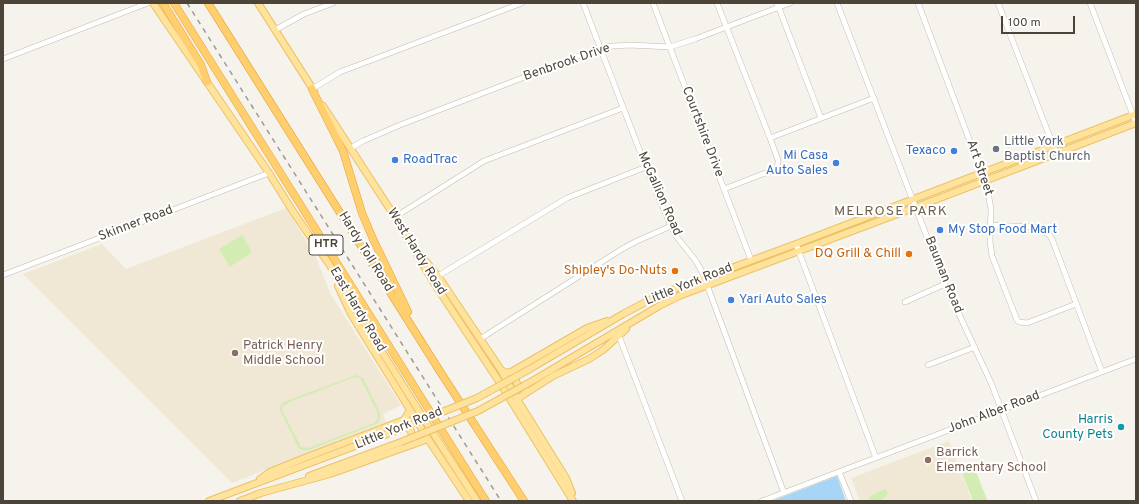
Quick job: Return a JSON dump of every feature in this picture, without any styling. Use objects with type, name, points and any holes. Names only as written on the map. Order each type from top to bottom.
[{"type":"highway","points":[[163,3],[201,65],[207,82]]},
{"type":"highway","name":"HTR","points":[[174,3],[486,501]]},
{"type":"highway","name":"Hardy Toll Road","points":[[208,3],[524,501]]},
{"type":"highway","points":[[312,88],[343,151],[372,240],[428,351]]},
{"type":"main road","name":"East Hardy Road","points":[[153,3],[329,264],[424,420],[477,501]]},
{"type":"main road","name":"West Hardy Road","points":[[258,3],[395,217],[432,280],[490,366],[574,501]]},
{"type":"main road","name":"Little York Road","points":[[209,501],[252,484],[319,461],[477,398],[502,386],[623,314],[661,294],[1135,114]]},
{"type":"main road","name":"Little York Road","points":[[242,500],[431,431],[478,411],[534,380],[659,306],[679,296],[1136,123]]},
{"type":"main road","points":[[410,243],[438,276],[501,370],[517,399],[566,478],[574,501]]},
{"type":"main road","points":[[329,264],[351,314],[428,439],[469,501]]},
{"type":"main road","points":[[501,370],[507,373],[516,369],[587,328],[623,314]]},
{"type":"main road","points":[[517,399],[553,376],[589,359],[603,350],[631,323]]},
{"type":"main road","points":[[516,369],[514,375],[517,384],[524,389],[534,388]]},
{"type":"main road","points":[[252,484],[270,472],[404,420],[410,410]]},
{"type":"main road","points":[[397,422],[406,424],[411,431],[413,441],[410,446]]},
{"type":"main road","points":[[257,494],[330,474],[428,439]]},
{"type":"main road","points":[[241,488],[242,500]]},
{"type":"street","points":[[3,58],[148,3]]},
{"type":"street","points":[[275,30],[304,14],[333,3]]},
{"type":"street","points":[[312,88],[340,72],[522,3]]},
{"type":"street","name":"McGallion Road","points":[[583,3],[670,226],[696,261],[704,277],[706,286],[784,493]]},
{"type":"street","name":"Courtshire Drive","points":[[653,3],[751,260]]},
{"type":"street","points":[[717,3],[778,160],[776,168],[724,189]]},
{"type":"street","name":"Benbrook Drive","points":[[351,148],[363,141],[400,125],[600,48],[630,45],[670,47],[727,27],[778,5],[790,3]]},
{"type":"street","name":"Bauman Road","points":[[836,3],[945,284],[976,347],[1002,410],[1036,501]]},
{"type":"street","name":"Art Street","points":[[918,3],[985,180],[991,209],[990,240],[992,256],[1015,317],[1019,322],[1027,323],[1076,304]]},
{"type":"street","points":[[998,3],[1056,153]]},
{"type":"street","points":[[1090,3],[1135,114],[1136,123]]},
{"type":"street","points":[[778,5],[821,118]]},
{"type":"street","points":[[770,138],[874,98]]},
{"type":"street","points":[[395,217],[484,161],[623,108]]},
{"type":"street","points":[[438,276],[567,198],[646,166]]},
{"type":"street","name":"Skinner Road","points":[[3,275],[269,173]]},
{"type":"street","points":[[990,225],[1034,227],[1045,232],[1052,239],[1102,372]]},
{"type":"street","points":[[480,339],[632,244],[670,226]]},
{"type":"street","points":[[796,244],[876,458]]},
{"type":"street","points":[[904,302],[945,284]]},
{"type":"street","points":[[619,336],[682,501]]},
{"type":"street","points":[[928,365],[976,347]]},
{"type":"street","name":"John Alber Road","points":[[762,501],[1136,359]]},
{"type":"street","points":[[839,472],[851,501]]},
{"type":"shaded area","name":"Patrick Henry Middle School","points":[[286,208],[315,255],[331,295],[401,405],[383,414],[386,422],[232,483],[23,274],[102,244],[126,269]]},
{"type":"shaded area","name":"Barrick Elementary School","points":[[949,441],[972,501],[860,501],[851,478]]},
{"type":"green space","points":[[242,235],[252,252],[230,267],[219,249]]},
{"type":"green space","points":[[356,375],[363,378],[380,413],[380,419],[378,423],[309,450],[304,450],[298,447],[280,410],[281,405],[284,402]],"holes":[[[355,377],[361,379],[378,414],[377,420],[374,423],[309,448],[301,447],[282,410],[283,406],[292,401]]]},
{"type":"green space","points":[[973,464],[988,501],[973,501],[960,468]]},
{"type":"green space","points":[[886,489],[888,493],[881,501],[868,501],[869,497]]},
{"type":"water","points":[[837,476],[846,501],[772,501]]},
{"type":"railway","points":[[187,3],[501,501]]},
{"type":"place","name":"Little York Baptist Church","points":[[996,149]]},
{"type":"place","name":"Texaco","points":[[954,151]]},
{"type":"place","name":"RoadTrac","points":[[395,160]]},
{"type":"place","name":"Mi Casa Auto Sales","points":[[836,163]]},
{"type":"place","name":"My Stop Food Mart","points":[[940,230]]},
{"type":"place","name":"DQ Grill & Chill","points":[[909,254]]},
{"type":"place","name":"Shipley's Do-Nuts","points":[[675,271]]},
{"type":"place","name":"Yari Auto Sales","points":[[731,300]]},
{"type":"place","name":"Patrick Henry Middle School","points":[[235,353]]},
{"type":"place","name":"Harris County Pets","points":[[1121,427]]},
{"type":"place","name":"Barrick Elementary School","points":[[928,460]]},
{"type":"district","name":"MELROSE PARK","points":[[891,212]]}]
